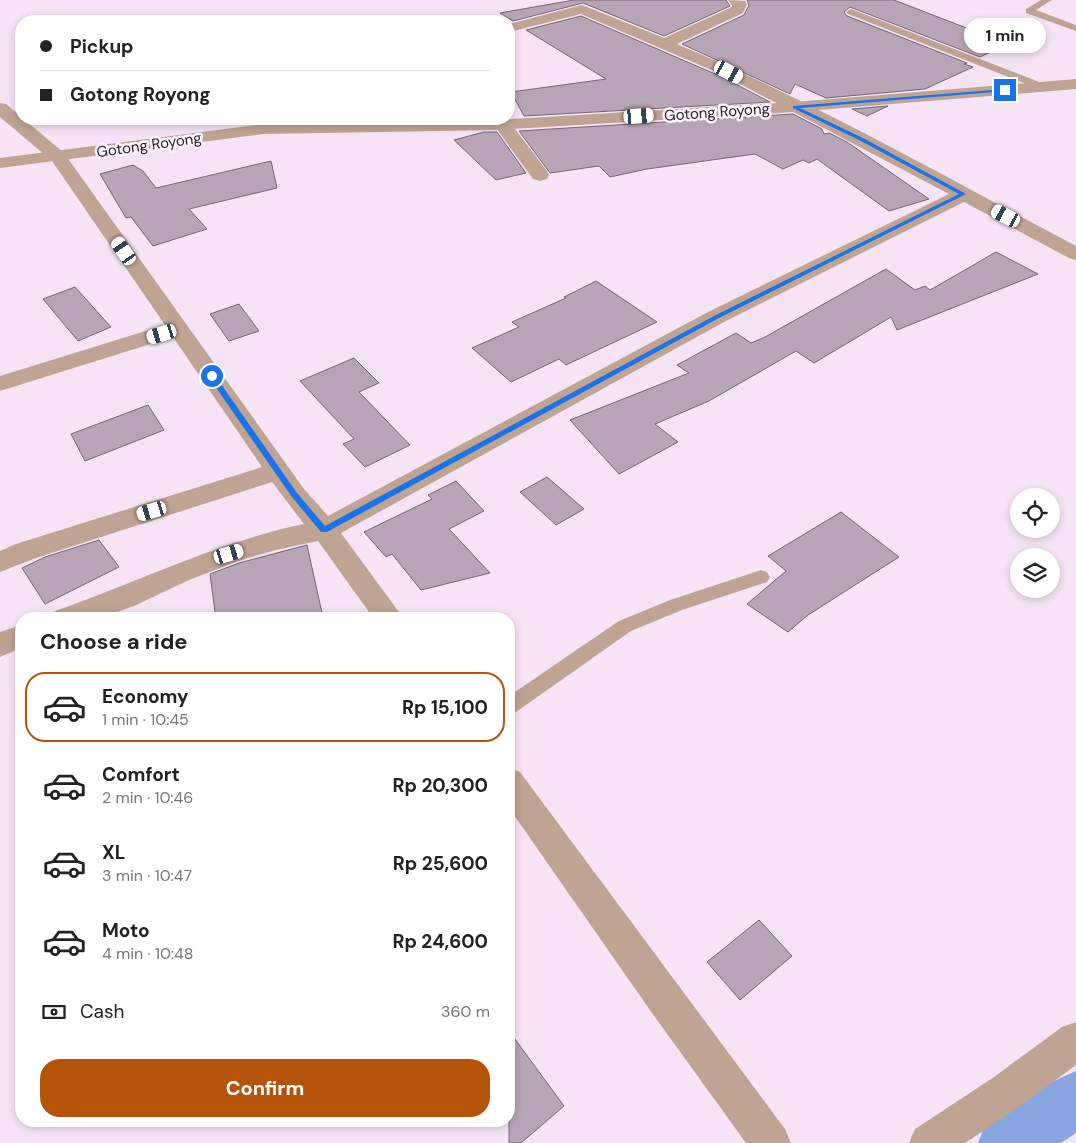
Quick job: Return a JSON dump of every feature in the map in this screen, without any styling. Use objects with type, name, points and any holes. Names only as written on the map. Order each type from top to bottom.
[{"type":"street","points":[[558,0],[729,72],[794,107],[863,140],[1076,254]]},
{"type":"street","points":[[664,44],[738,10],[740,4],[735,0]]},
{"type":"street","points":[[515,27],[582,9]]},
{"type":"street","name":"Gotong Royong","points":[[515,124],[794,107],[1076,84]]},
{"type":"street","points":[[0,108],[15,121]]},
{"type":"street","points":[[20,125],[58,158],[179,328],[294,495],[324,530],[385,612]]},
{"type":"street","points":[[503,125],[540,175]]},
{"type":"street","name":"Gotong Royong","points":[[0,163],[58,158],[263,129],[503,125]]},
{"type":"street","points":[[85,612],[124,598],[179,573],[229,554],[276,540],[324,530],[716,317],[964,194]]},
{"type":"street","points":[[0,384],[179,328]]},
{"type":"street","points":[[0,562],[26,551],[278,471]]},
{"type":"street","points":[[0,645],[15,639]]},
{"type":"street","points":[[515,790],[659,992],[771,1143]]},
{"type":"street","points":[[929,1143],[1008,1091],[1076,1041]]},
{"type":"lane","points":[[1047,0],[1029,11],[1076,28]]},
{"type":"lane","points":[[851,12],[1043,87]]},
{"type":"lane","points":[[515,702],[625,626],[676,605],[761,576]]},
{"type":"building","points":[[574,0],[726,0],[730,6],[664,36],[583,3],[515,20],[515,15],[503,15],[500,13]]},
{"type":"building","points":[[747,0],[894,0],[1008,44],[980,57],[850,7],[844,12],[847,16],[973,67],[925,89],[826,98],[795,84],[790,94],[682,44],[744,15],[749,5]]},
{"type":"building","points":[[581,16],[722,77],[770,102],[524,116],[515,99],[515,91],[606,79],[526,30]]},
{"type":"building","points":[[888,106],[867,116],[852,109]]},
{"type":"building","points":[[793,114],[822,129],[824,134],[829,133],[847,142],[929,199],[889,211],[817,159],[809,163],[803,160],[783,169],[755,154],[647,169],[610,177],[599,166],[550,173],[519,131]]},
{"type":"building","points":[[484,132],[497,132],[526,173],[496,180],[454,140]]},
{"type":"building","points":[[271,161],[277,188],[189,209],[207,229],[153,246],[131,217],[126,218],[100,174],[133,165],[143,171],[156,188]]},
{"type":"building","points":[[996,252],[1038,274],[897,330],[891,317],[814,363],[796,351],[709,401],[655,424],[678,442],[619,474],[570,420],[689,373],[677,365],[736,333],[751,343],[765,337],[886,269],[915,290],[925,286],[930,290]]},
{"type":"building","points":[[596,281],[657,322],[566,365],[559,359],[511,382],[472,348],[519,327],[512,322],[566,298],[564,297]]},
{"type":"building","points":[[75,287],[111,327],[78,341],[43,299]]},
{"type":"building","points":[[239,304],[259,331],[229,341],[210,314]]},
{"type":"building","points":[[354,358],[379,383],[359,392],[410,445],[365,467],[343,444],[354,439],[300,381]]},
{"type":"building","points":[[148,405],[164,430],[85,461],[71,434]]},
{"type":"building","points":[[547,477],[584,509],[556,525],[520,492]]},
{"type":"building","points":[[456,481],[484,511],[449,529],[490,573],[421,590],[392,554],[386,557],[364,532],[432,499],[428,495]]},
{"type":"building","points":[[841,512],[899,557],[808,615],[788,632],[747,604],[786,571],[768,556]]},
{"type":"building","points":[[99,540],[119,567],[45,604],[22,568],[45,557]]},
{"type":"building","points":[[307,545],[322,612],[215,612],[210,574],[239,563]]},
{"type":"building","points":[[759,920],[792,956],[740,1000],[707,962]]},
{"type":"building","points":[[515,1039],[564,1106],[521,1143],[509,1143],[509,1127],[515,1127]]},
{"type":"waterway","points":[[1007,1143],[1076,1100]]},
{"type":"route","points":[[212,376],[294,495],[324,530],[716,317],[964,194],[863,140],[794,107],[1005,90]]}]
